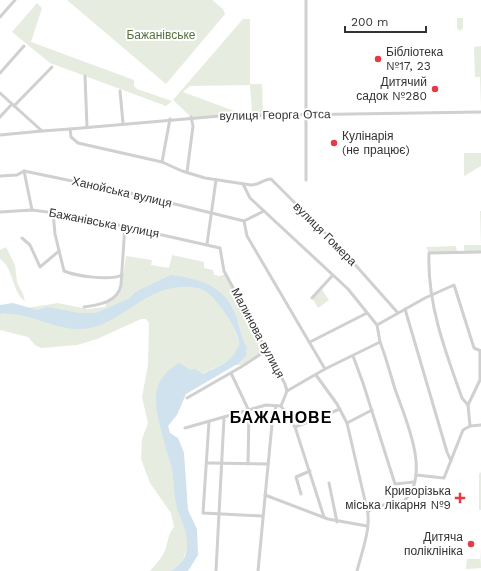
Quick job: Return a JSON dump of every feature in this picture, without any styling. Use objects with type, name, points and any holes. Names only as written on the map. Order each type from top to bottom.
[{"type":"street","points":[[0,17],[15,0]]},
{"type":"street","points":[[306,0],[306,180]]},
{"type":"street","points":[[0,73],[24,46]]},
{"type":"street","points":[[0,117],[52,67]]},
{"type":"street","points":[[85,76],[87,127]]},
{"type":"street","points":[[120,91],[123,123]]},
{"type":"street","points":[[0,93],[42,131]]},
{"type":"street","name":"вулиця Георга Отса","points":[[0,135],[191,117],[481,112]]},
{"type":"street","points":[[187,172],[193,126],[191,117]]},
{"type":"street","points":[[162,162],[170,119]]},
{"type":"street","points":[[70,128],[71,137],[78,143],[162,162],[187,172],[216,180],[243,184],[248,196],[332,276],[348,289],[377,325],[380,342],[412,438],[416,458],[416,475],[404,501],[374,507],[369,511]]},
{"type":"street","points":[[24,171],[32,210]]},
{"type":"street","name":"Ханойська вулиця","points":[[0,176],[17,176],[24,171],[84,182],[244,221]]},
{"type":"street","name":"вулиця Гомера","points":[[243,184],[257,185],[267,179],[273,180],[343,251],[398,313]]},
{"type":"street","points":[[207,244],[210,212],[216,180]]},
{"type":"street","name":"Бажанівська вулиця","points":[[0,212],[32,210],[53,212],[125,225],[207,244]]},
{"type":"street","points":[[264,211],[244,221],[247,236],[325,369]]},
{"type":"street","points":[[53,212],[54,234],[66,272],[105,278],[113,278],[122,275]]},
{"type":"street","points":[[84,308],[98,305],[114,298],[121,289],[125,225]]},
{"type":"street","points":[[22,238],[32,248],[40,267],[59,251]]},
{"type":"street","name":"Малинова вулиця","points":[[207,244],[221,250],[224,271],[285,384],[287,391],[281,406]]},
{"type":"street","points":[[468,405],[464,402],[460,392],[444,345],[430,296],[430,253],[481,252]]},
{"type":"street","points":[[312,298],[332,276]]},
{"type":"street","points":[[377,325],[430,296],[454,285],[474,348],[480,351],[480,380],[468,405],[470,426]]},
{"type":"street","points":[[405,309],[447,452],[451,461]]},
{"type":"street","points":[[310,342],[367,313]]},
{"type":"street","points":[[287,391],[325,369],[380,342]]},
{"type":"street","points":[[187,398],[231,373],[267,350]]},
{"type":"street","points":[[353,356],[372,410],[395,484],[414,482]]},
{"type":"street","points":[[231,373],[249,411],[248,464]]},
{"type":"street","points":[[316,375],[340,409],[347,423],[366,505],[369,511],[357,571]]},
{"type":"street","points":[[185,428],[266,406],[281,406],[285,409],[295,427],[324,517]]},
{"type":"street","points":[[258,571],[262,516],[273,416],[276,406]]},
{"type":"street","points":[[295,427],[340,409]]},
{"type":"street","points":[[347,423],[372,410]]},
{"type":"street","points":[[216,571],[223,463],[224,418]]},
{"type":"street","points":[[209,422],[203,511],[205,514],[262,516]]},
{"type":"street","points":[[416,475],[444,478],[463,430],[470,426],[481,425]]},
{"type":"street","points":[[207,463],[268,464]]},
{"type":"street","points":[[301,494],[296,477],[310,471]]},
{"type":"street","points":[[329,483],[337,522]]},
{"type":"street","points":[[265,495],[337,522],[367,526]]},
{"type":"green space","name":"Бажанівське","points":[[67,0],[212,0],[223,9],[225,14],[166,84]]},
{"type":"green space","points":[[37,3],[42,8],[31,42],[134,80],[134,86],[137,89],[172,101],[166,106],[50,63],[12,32]]},
{"type":"green space","points":[[457,18],[463,18],[463,28],[460,31],[457,28]]},
{"type":"green space","points":[[243,19],[250,19],[250,84],[262,84],[263,115],[191,117],[173,100]],"holes":[[[250,85],[252,112],[237,112],[183,92],[190,86]]]},
{"type":"green space","points":[[481,46],[481,106],[480,77],[475,77],[474,47]]},
{"type":"green space","points":[[464,153],[481,153],[481,166],[464,176]]},
{"type":"green space","points":[[480,211],[481,211],[481,245]]},
{"type":"green space","points":[[464,245],[481,245],[481,252],[464,252]]},
{"type":"green space","points":[[456,246],[457,252],[429,253],[426,247]]},
{"type":"green space","points":[[6,247],[15,265],[17,282],[25,301],[18,292],[8,268],[0,259],[0,250]]},
{"type":"green space","points":[[172,255],[204,262],[204,268],[213,270],[214,275],[220,276],[226,274],[265,350],[241,365],[234,365],[244,358],[247,347],[240,334],[237,318],[234,313],[218,303],[233,325],[240,345],[231,360],[193,378],[162,428],[172,470],[177,508],[187,536],[188,546],[182,562],[171,571],[150,571],[164,553],[169,536],[174,527],[171,513],[150,483],[141,459],[142,439],[148,423],[142,397],[148,365],[149,323],[146,319],[141,319],[97,339],[77,345],[41,348],[35,345],[28,337],[0,330],[0,314],[15,313],[20,309],[58,303],[87,309],[105,307],[106,303],[117,297],[121,290],[126,256],[152,260],[151,265],[169,268]],"holes":[[[143,289],[156,292],[142,299],[128,299],[135,292]]]},
{"type":"green space","points":[[321,288],[329,300],[318,308],[312,298]]},
{"type":"green space","points":[[481,472],[481,510],[479,510],[479,474]]},
{"type":"green space","points":[[480,548],[481,568],[466,569],[467,559],[480,559]]},
{"type":"water","points":[[171,275],[202,282],[219,291],[232,307],[237,318],[243,340],[247,347],[246,356],[239,363],[186,394],[177,415],[168,426],[170,433],[178,438],[184,453],[188,510],[197,529],[198,555],[188,571],[171,571],[184,558],[187,541],[185,530],[177,509],[172,470],[158,418],[156,398],[157,389],[160,381],[166,373],[180,363],[190,370],[195,369],[203,374],[231,358],[239,346],[238,337],[234,327],[222,309],[207,292],[193,287],[181,287],[166,289],[153,294],[118,316],[94,327],[80,329],[70,328],[20,315],[0,314],[0,305],[13,303],[37,310],[48,307],[79,313],[96,313],[128,299],[135,292]]},
{"type":"place","name":"Бібліотека №17, 23","points":[[378,59]]},
{"type":"place","name":"Дитячий садок №280","points":[[435,89]]},
{"type":"place","name":"Кулінарія (не працює)","points":[[334,143]]},
{"type":"place","name":"Криворізька міська лікарня №9","points":[[460,498]]},
{"type":"place","name":"Дитяча поліклініка","points":[[471,544]]},
{"type":"district","name":"БАЖАНОВЕ","points":[[281,417]]}]
